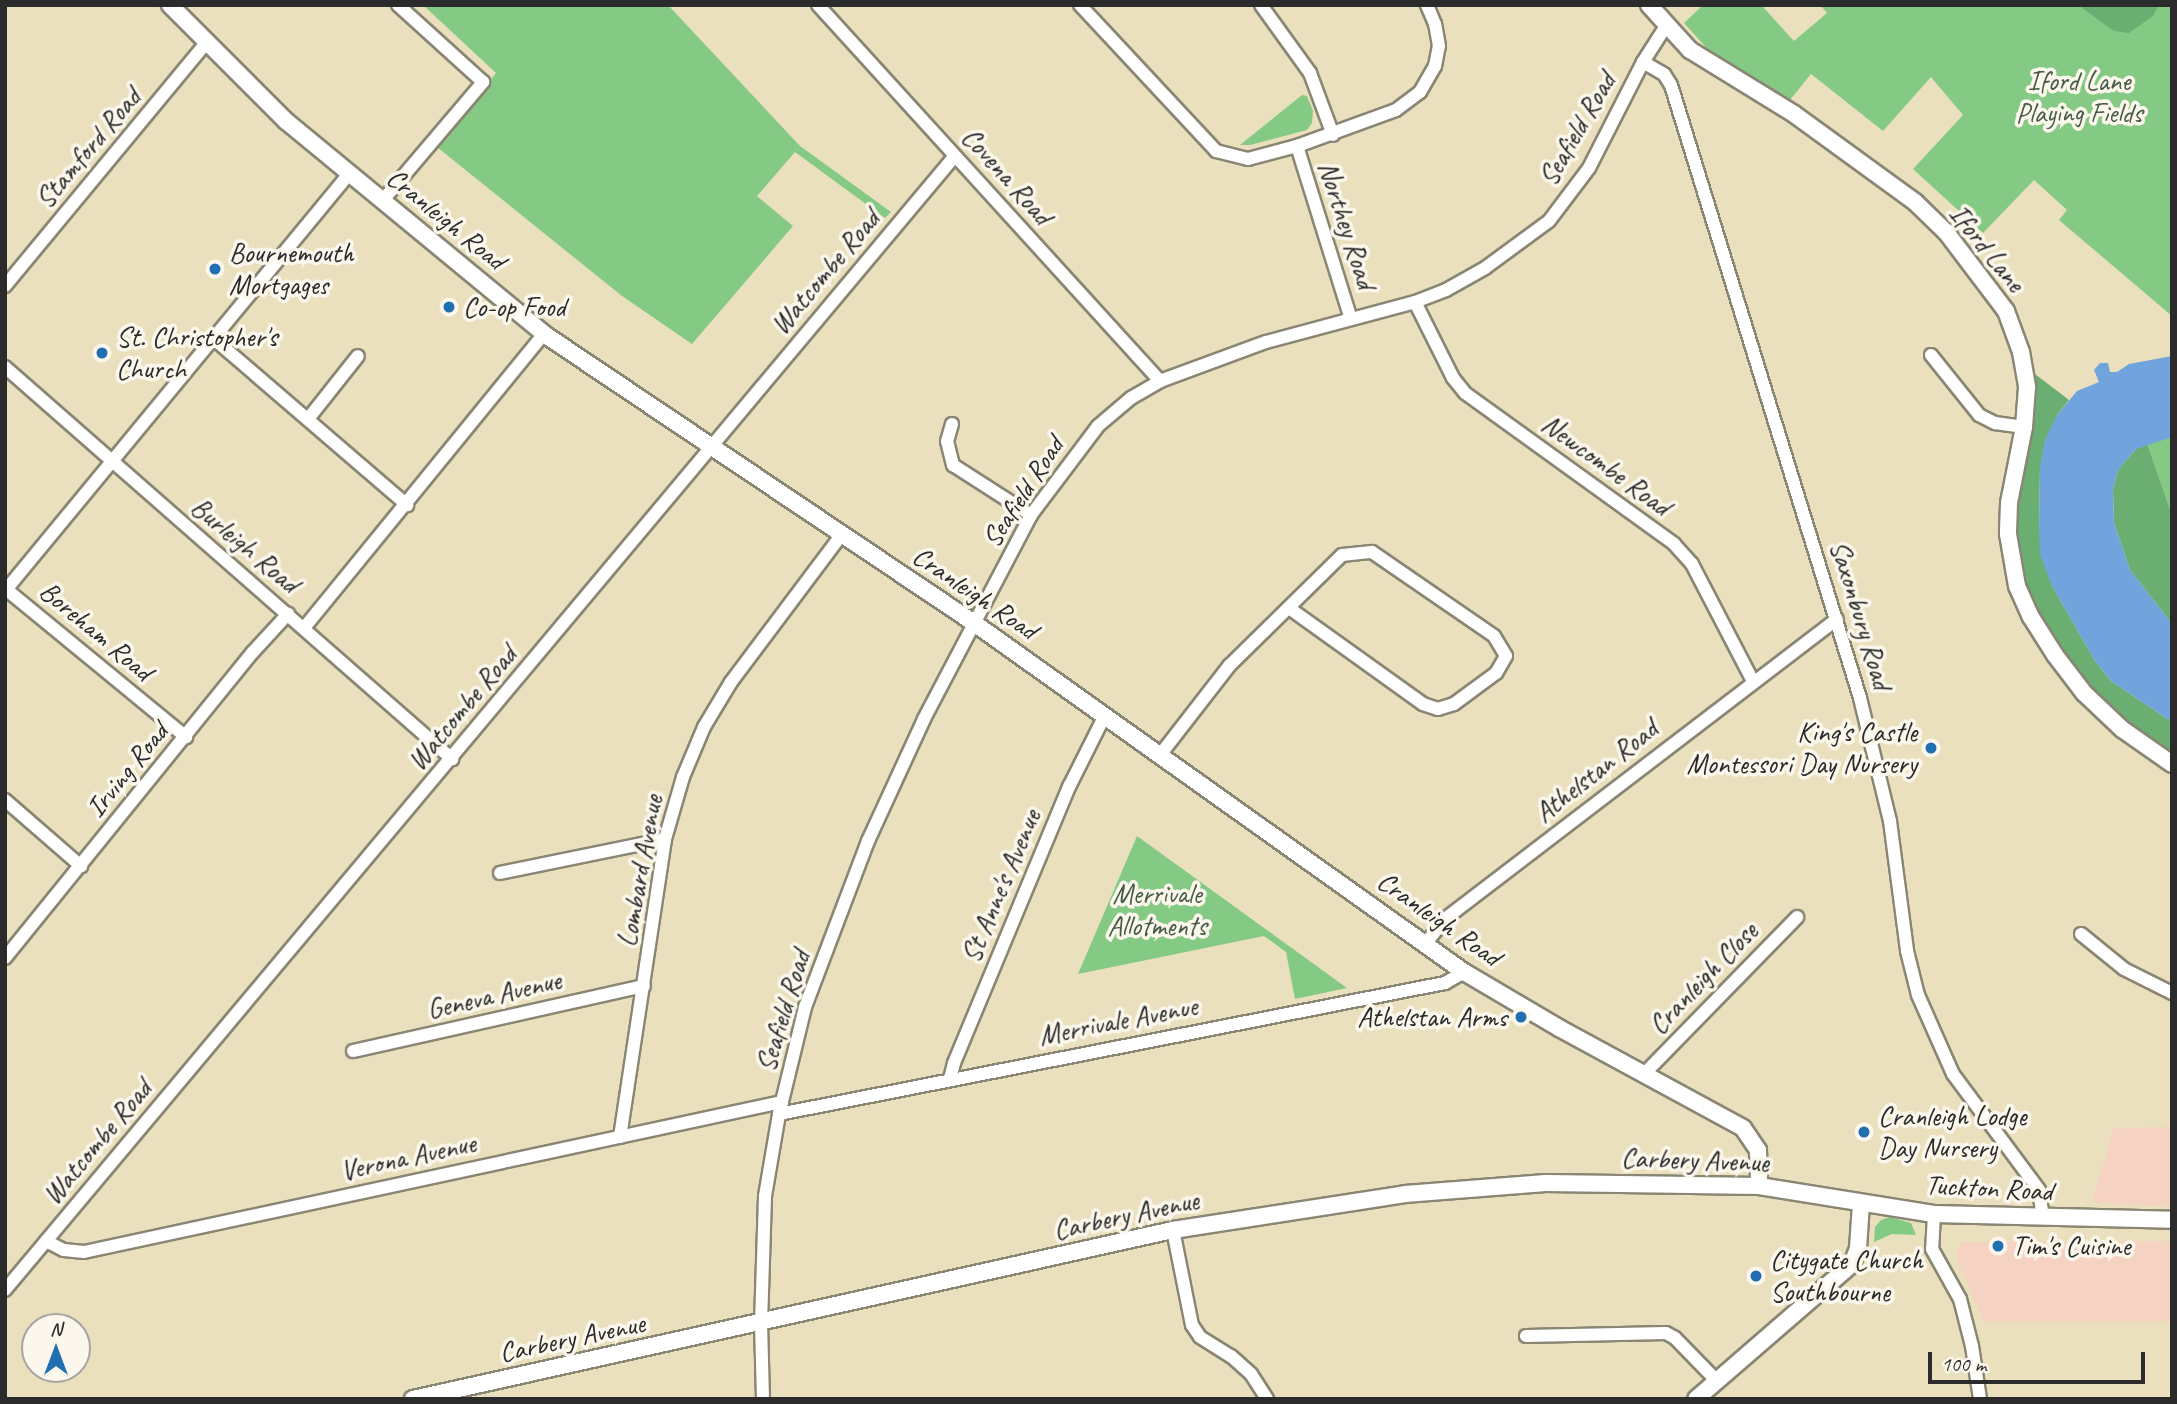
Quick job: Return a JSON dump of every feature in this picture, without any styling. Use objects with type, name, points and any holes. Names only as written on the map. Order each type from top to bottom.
[{"type":"street","name":"Cranleigh Road","points":[[170,5],[286,121],[544,334],[974,623],[1464,972],[1559,1028],[1743,1128],[1758,1150],[1759,1186]]},
{"type":"street","points":[[383,200],[483,82],[398,5]]},
{"type":"street","name":"Covena Road","points":[[818,5],[1160,381]]},
{"type":"street","name":"Northey Road","points":[[1080,5],[1216,152],[1248,159],[1333,135],[1396,110],[1420,92],[1435,66],[1439,46],[1435,24],[1427,5]]},
{"type":"street","points":[[1261,5],[1310,72],[1333,135]]},
{"type":"street","name":"Iford Lane","points":[[1649,5],[1666,26],[1711,64],[1794,114],[1860,159],[1914,202],[1946,232],[2006,311],[2024,365],[2027,387],[2024,428],[2010,503],[2008,534],[2017,586],[2054,655],[2084,693],[2122,729],[2172,764]]},
{"type":"street","name":"Seafield Road","points":[[763,1399],[761,1324],[765,1196],[780,1108],[805,1007],[868,841],[924,719],[1031,515],[1098,426],[1131,398],[1160,381],[1266,342],[1415,302],[1446,290],[1485,268],[1549,220],[1589,168],[1643,62],[1666,26]]},
{"type":"street","name":"Stamford Road","points":[[5,286],[208,41]]},
{"type":"street","name":"Saxonbury Road","points":[[1643,62],[1664,74],[1671,85],[1837,619],[1860,698],[1890,821],[1907,951],[1918,995],[1953,1074],[2039,1190],[2043,1218]]},
{"type":"street","name":"Northey Road","points":[[1297,146],[1351,319]]},
{"type":"street","name":"Watcombe Road","points":[[5,1290],[955,156]]},
{"type":"street","points":[[6,590],[349,174]]},
{"type":"street","name":"Newcombe Road","points":[[1415,302],[1453,378],[1465,393],[1674,544],[1692,564],[1754,681]]},
{"type":"street","points":[[304,628],[544,334]]},
{"type":"street","points":[[214,338],[407,505]]},
{"type":"street","points":[[1931,355],[1979,415],[1995,423],[2024,428]]},
{"type":"street","points":[[308,419],[358,356]]},
{"type":"street","name":"Burleigh Road","points":[[5,368],[452,759]]},
{"type":"street","points":[[951,424],[947,440],[953,464],[1031,515]]},
{"type":"street","name":"Lombard Avenue","points":[[620,1137],[665,839],[683,777],[704,727],[731,682],[842,534]]},
{"type":"street","points":[[1160,755],[1229,666],[1342,555],[1372,552],[1494,636],[1506,656],[1496,673],[1454,704],[1438,709],[1423,704],[1289,608]]},
{"type":"street","name":"Boreham Road","points":[[6,590],[186,737]]},
{"type":"street","name":"Irving Road","points":[[5,958],[253,652],[288,614]]},
{"type":"street","name":"Athelstan Road","points":[[1425,944],[1446,918],[1837,619]]},
{"type":"street","name":"St Anne's Avenue","points":[[950,1079],[954,1063],[1070,785],[1105,715]]},
{"type":"street","points":[[5,800],[81,866]]},
{"type":"street","points":[[500,873],[665,839]]},
{"type":"street","name":"Cranleigh Close","points":[[1645,1073],[1797,917]]},
{"type":"street","points":[[2081,934],[2124,970],[2172,993]]},
{"type":"street","name":"Merrivale Avenue","points":[[780,1108],[950,1079],[1445,983],[1464,972]]},
{"type":"street","name":"Geneva Avenue","points":[[353,1051],[644,986]]},
{"type":"street","name":"Verona Avenue","points":[[46,1241],[64,1250],[84,1252],[620,1137],[780,1108]]},
{"type":"street","name":"Carbery Avenue","points":[[413,1399],[761,1324],[1173,1230],[1315,1205],[1474,1188],[1597,1182],[1759,1186],[1861,1204]]},
{"type":"street","points":[[1696,1399],[1852,1264],[1858,1248],[1861,1204]]},
{"type":"street","name":"Tuckton Road","points":[[1861,1204],[1934,1214],[2172,1220]]},
{"type":"street","points":[[1934,1214],[1932,1249],[1960,1299],[1972,1346],[1980,1399]]},
{"type":"street","points":[[1173,1230],[1192,1325],[1200,1337],[1231,1356],[1251,1374],[1266,1399]]},
{"type":"street","points":[[1526,1336],[1666,1333],[1675,1338],[1716,1380]]},
{"type":"shaded area","points":[[2172,1127],[2172,1207],[2092,1202],[2114,1128]]},
{"type":"shaded area","points":[[2172,1241],[2172,1321],[1984,1321],[1958,1262],[1957,1251],[1961,1242]]},
{"type":"green space","points":[[423,5],[668,5],[800,146],[891,212],[885,218],[795,152],[757,196],[793,226],[692,344],[622,296],[437,147],[496,73]]},
{"type":"green space","name":"Iford Lane Playing Fields","points":[[1703,5],[1763,7],[1794,41],[1827,13],[1820,5],[2172,5],[2172,316],[2059,220],[2067,210],[2034,180],[1983,233],[1913,169],[1963,115],[1931,77],[1883,131],[1811,74],[1790,100],[1711,53],[1684,23]]},
{"type":"green space","points":[[2078,5],[2159,5],[2153,16],[2129,33],[2114,31]]},
{"type":"green space","points":[[1302,95],[1307,96],[1313,111],[1312,123],[1307,130],[1250,145],[1240,145]]},
{"type":"green space","points":[[2023,365],[2069,400],[2057,415],[2040,467],[2039,528],[2052,586],[2095,661],[2111,681],[2172,722],[2172,764],[2153,751],[2055,655],[2010,558]]},
{"type":"green space","points":[[2172,437],[2172,515],[2147,443]]},
{"type":"green space","points":[[2147,443],[2172,515],[2172,624],[2130,570],[2114,523],[2113,489],[2118,470],[2136,449]]},
{"type":"green space","name":"Merrivale Allotments","points":[[1137,836],[1347,988],[1295,999],[1286,952],[1264,936],[1078,974]]},
{"type":"green space","points":[[1890,1217],[1911,1223],[1916,1235],[1892,1234],[1874,1242],[1875,1227],[1881,1220]]},
{"type":"water","points":[[2172,356],[2172,437],[2136,449],[2118,470],[2113,489],[2114,523],[2130,570],[2172,624],[2172,722],[2111,681],[2095,661],[2052,586],[2040,555],[2039,528],[2040,466],[2045,440],[2057,415],[2077,391],[2099,382],[2094,370],[2100,363],[2108,363],[2110,372],[2117,372],[2129,364]]},
{"type":"place","name":"Bournemouth Mortgages","points":[[215,269]]},
{"type":"place","name":"Co-op Food","points":[[449,307]]},
{"type":"place","name":"St. Christopher's Church","points":[[102,353]]},
{"type":"place","name":"King's Castle Montessori Day Nursery","points":[[1931,748]]},
{"type":"place","name":"Athelstan Arms","points":[[1521,1017]]},
{"type":"place","name":"Cranleigh Lodge Day Nursery","points":[[1864,1132]]},
{"type":"place","name":"Tim's Cuisine","points":[[1998,1246]]},
{"type":"place","name":"Citygate Church Southbourne","points":[[1756,1276]]}]
